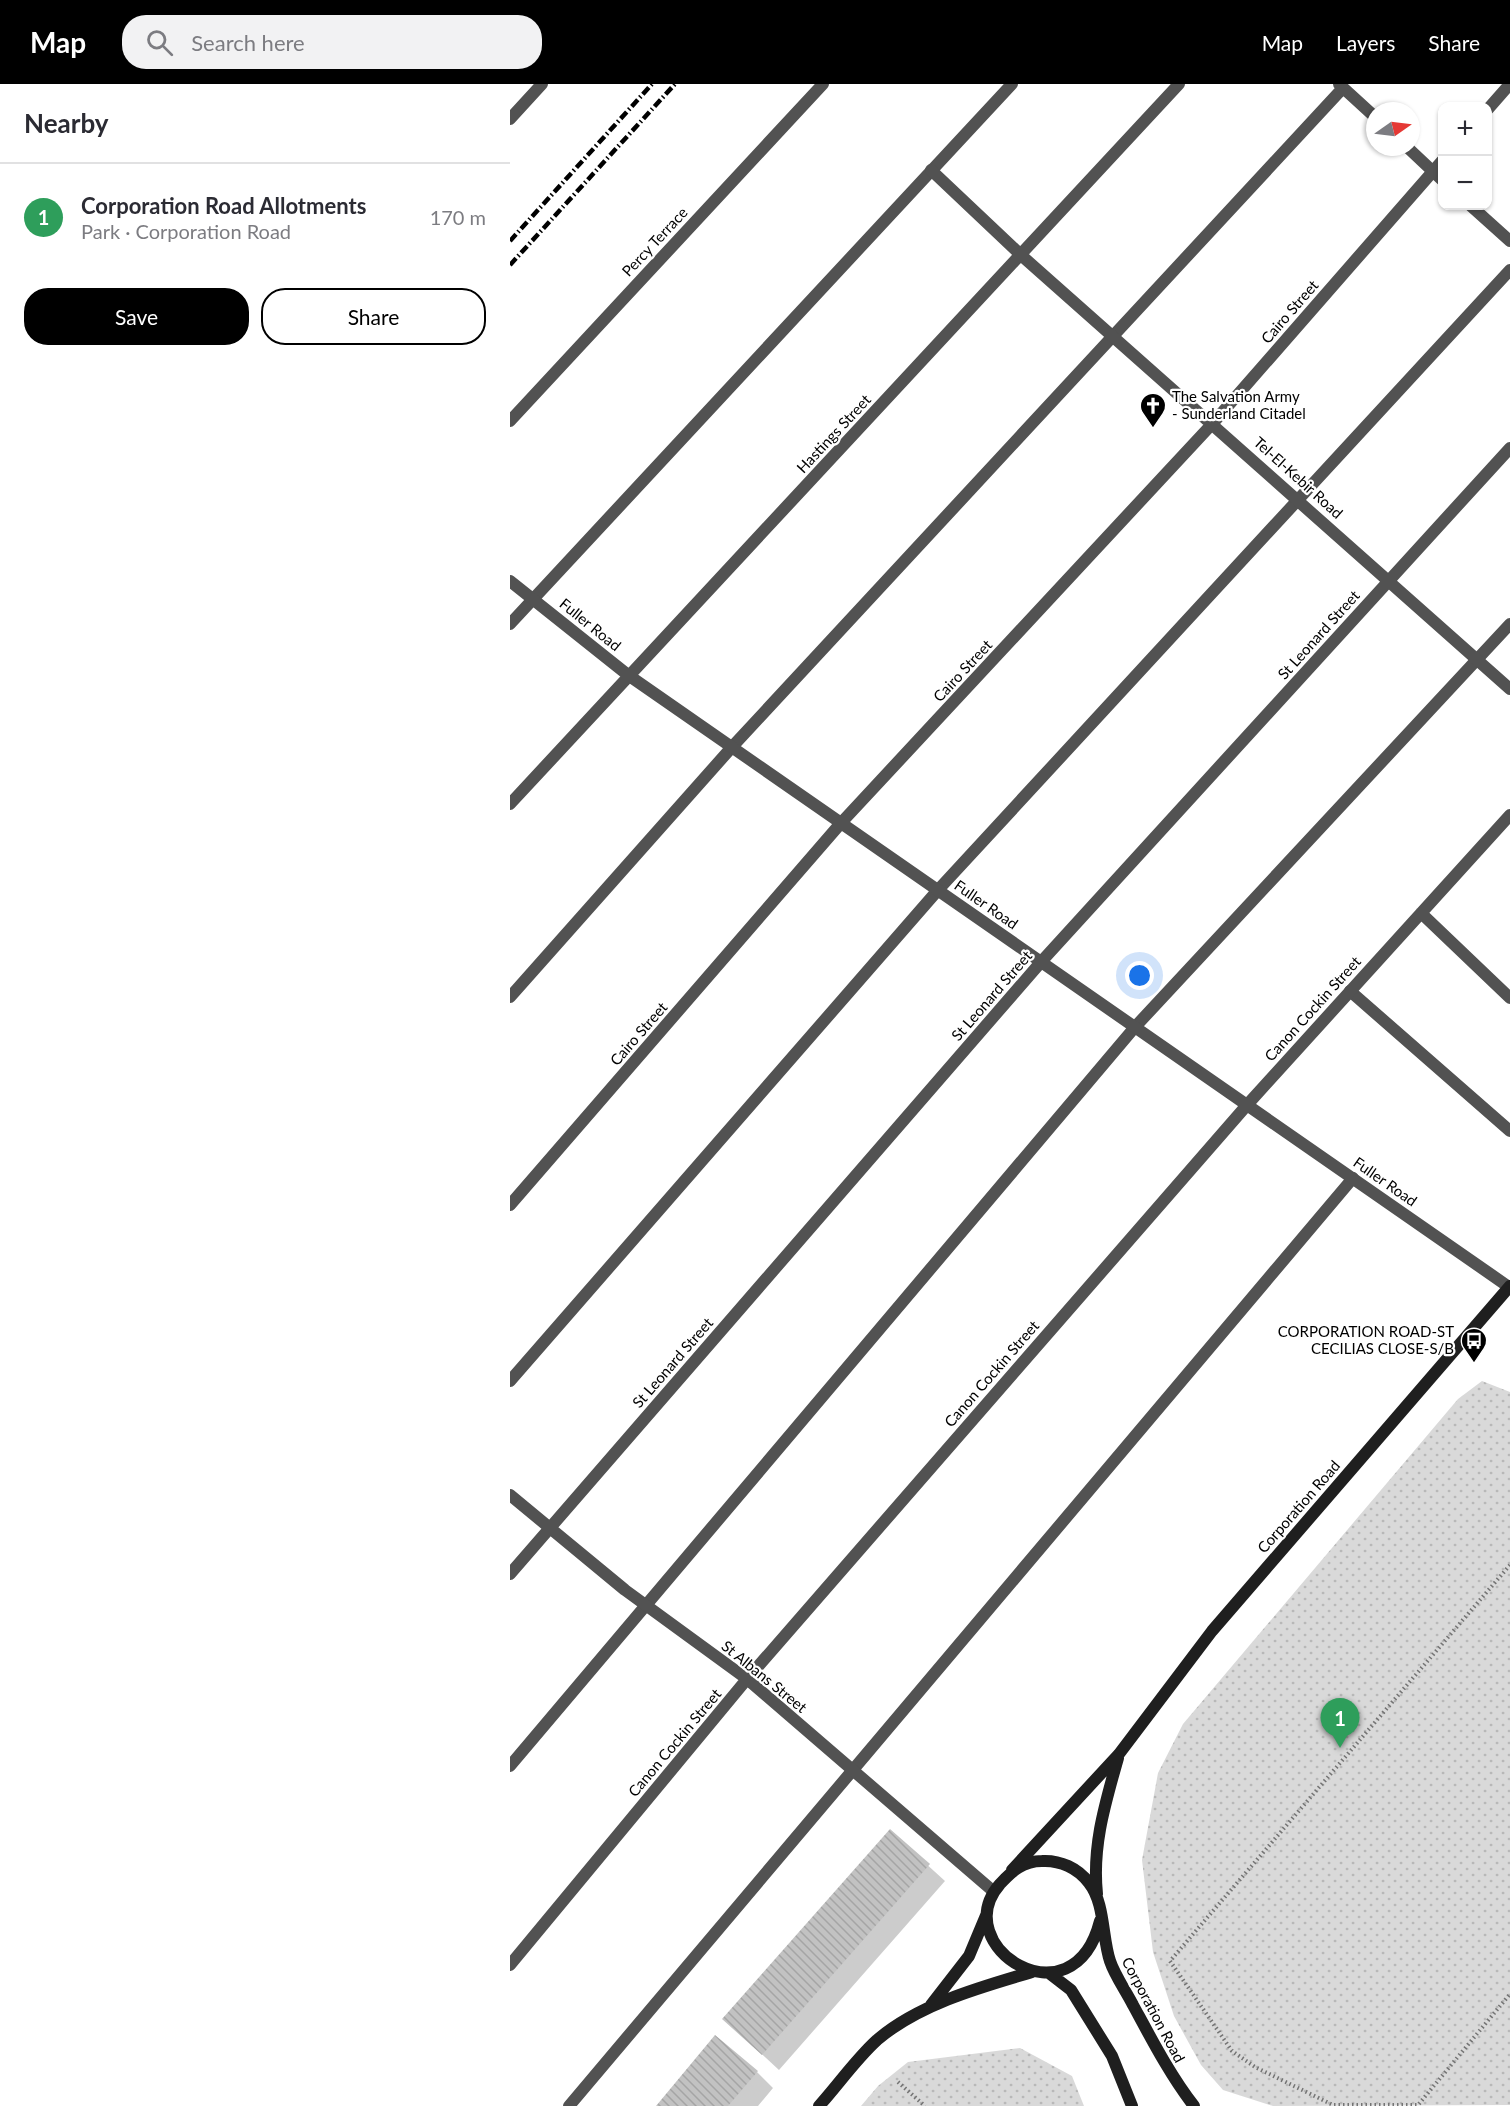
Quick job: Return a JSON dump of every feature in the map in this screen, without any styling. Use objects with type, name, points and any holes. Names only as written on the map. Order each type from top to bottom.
[{"type":"street","points":[[510,119],[542,84]]},
{"type":"street","name":"Percy Terrace","points":[[510,421],[823,84]]},
{"type":"street","points":[[510,624],[1012,84]]},
{"type":"street","name":"Hastings Street","points":[[510,804],[628,675],[1022,256],[1179,84]]},
{"type":"street","points":[[1492,104],[1510,84]]},
{"type":"street","points":[[510,997],[732,747],[1341,86],[1366,109]]},
{"type":"street","points":[[1417,156],[1438,175]]},
{"type":"street","name":"Tel-El-Kebir Road","points":[[931,170],[1022,256],[1510,688]]},
{"type":"street","name":"Cairo Street","points":[[510,1205],[841,823],[1213,423],[1438,175]]},
{"type":"street","points":[[1475,210],[1510,241]]},
{"type":"street","points":[[510,1381],[938,890],[1510,270]]},
{"type":"street","name":"St Leonard Street","points":[[510,1574],[1041,962],[1510,448]]},
{"type":"street","name":"Fuller Road","points":[[510,581],[628,675],[1510,1287]]},
{"type":"street","points":[[510,1766],[1135,1027],[1510,624]]},
{"type":"street","name":"Canon Cockin Street","points":[[510,1965],[747,1679],[1247,1105],[1510,815]]},
{"type":"street","points":[[1421,913],[1508,990]]},
{"type":"street","points":[[1350,991],[1510,1131]]},
{"type":"street","points":[[569,2106],[854,1772],[1353,1178]]},
{"type":"street","name":"Corporation Road","points":[[930,2006],[969,1956],[988,1910],[993,1891],[1119,1754],[1212,1631],[1510,1287]]},
{"type":"street","name":"St Albans Street","points":[[510,1495],[647,1606],[747,1679],[993,1891]]},
{"type":"street","name":"Corporation Road","points":[[1119,1754],[1099,1828],[1095,1868],[1100,1921],[1110,1962],[1176,2083],[1194,2106]]},
{"type":"street","name":"Corporation Road","points":[[1012,1870],[1033,1861],[1053,1861],[1076,1870],[1090,1884],[1098,1902]]},
{"type":"street","name":"Corporation Road","points":[[988,1910],[989,1930],[999,1952],[1014,1965],[1032,1972],[1049,1973],[1068,1968],[1083,1957],[1095,1941],[1100,1921]]},
{"type":"street","name":"Corporation Road","points":[[819,2106],[878,2040],[930,2006],[991,1983],[1032,1972]]},
{"type":"street","points":[[1049,1973],[1071,1990],[1095,2027],[1112,2056],[1132,2106]]},
{"type":"path","points":[[1510,1565],[1170,1960],[1232,2051],[1255,2067],[1333,2105],[1418,2104],[1510,1994]]},
{"type":"path","points":[[898,2082],[925,2106]]},
{"type":"shaded area","points":[[1482,1381],[1510,1392],[1510,2105],[1273,2106],[1223,2090],[1201,2065],[1174,2016],[1153,1952],[1142,1860],[1158,1773],[1183,1724],[1458,1399]]},
{"type":"shaded area","points":[[1020,2048],[1072,2076],[1084,2106],[861,2106],[878,2086],[908,2062]]},
{"type":"building","points":[[890,1829],[930,1864],[762,2055],[722,2019]]},
{"type":"building","points":[[715,2035],[758,2071],[728,2106],[656,2106]]},
{"type":"railway","points":[[510,241],[652,84]]},
{"type":"railway","points":[[510,265],[675,84]]},
{"type":"place","name":"The Salvation Army - Sunderland Citadel","points":[[1153,429]]},
{"type":"place","name":"CORPORATION ROAD-ST CECILIAS CLOSE-S/B","points":[[1474,1364]]},
{"type":"place","name":"Corporation Road Allotments","points":[[1340,1748]]}]
